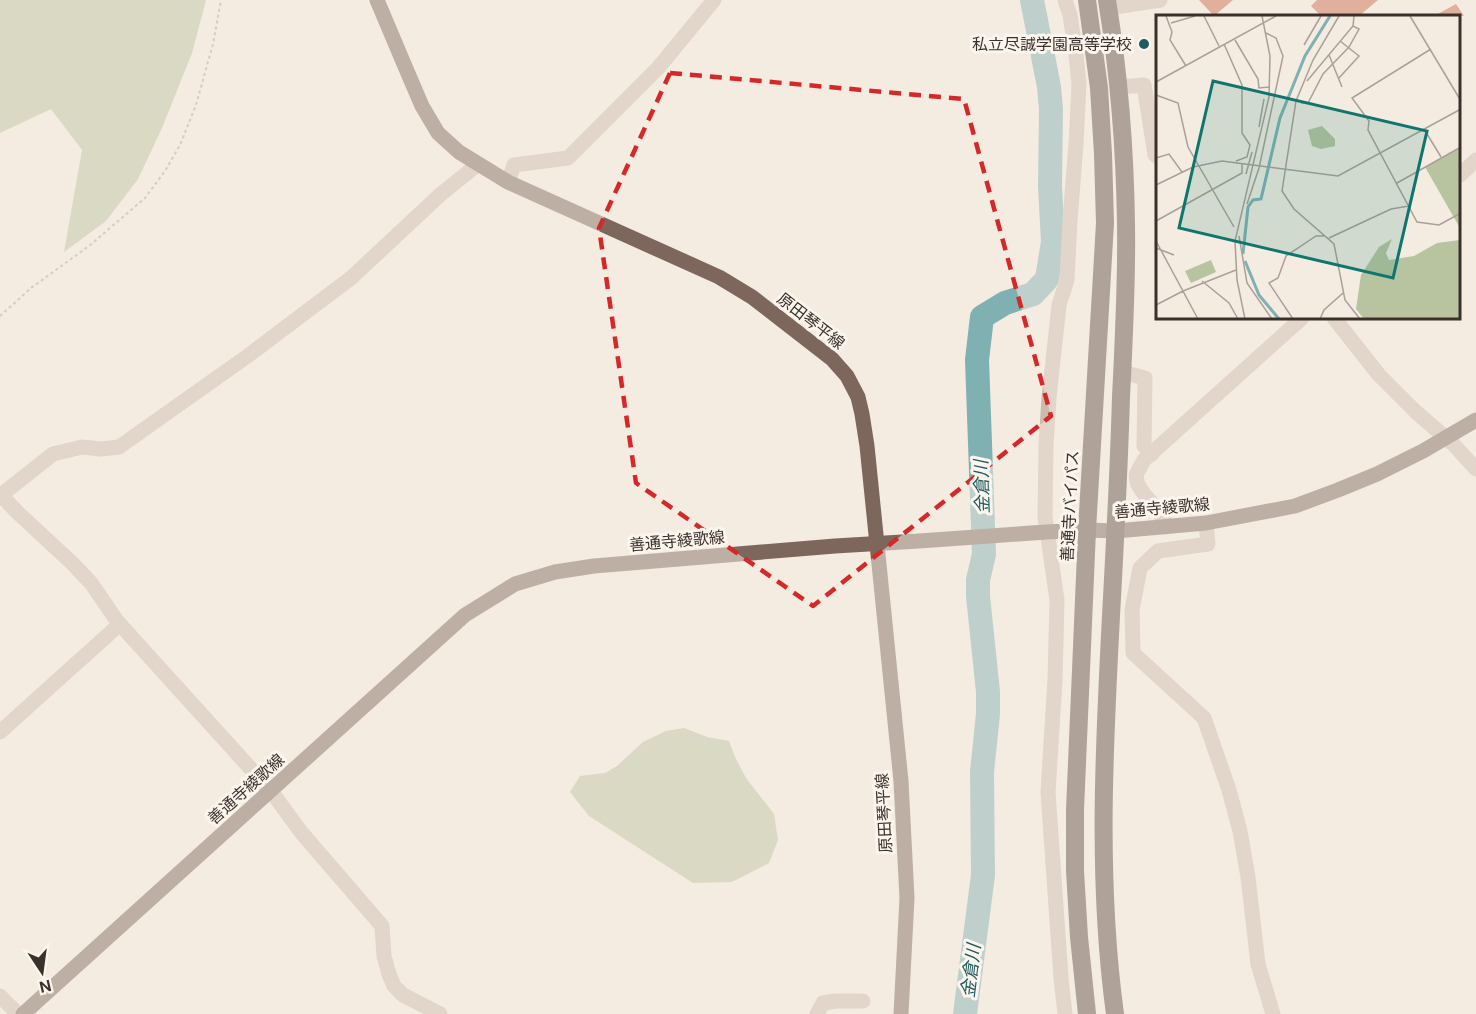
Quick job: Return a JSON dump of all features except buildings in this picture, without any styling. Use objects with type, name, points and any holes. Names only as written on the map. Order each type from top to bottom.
[{"type":"highway","name":"善通寺バイパス","points":[[1087,0],[1099,88],[1105,223],[1087,530],[1075,810],[1075,871],[1087,1014]]},
{"type":"highway","points":[[1108,4],[1119,87],[1126,224],[1126,276],[1103,813],[1108,940],[1115,1014]]},
{"type":"main road","name":"原田琴平線","points":[[377,0],[418,96],[438,132],[459,152],[508,182],[719,277],[752,297],[832,359],[847,376],[858,397],[867,446],[901,781],[907,898],[901,1014]]},
{"type":"main road","name":"善通寺綾歌線","points":[[23,1014],[465,615],[515,584],[555,572],[594,566],[823,547],[1040,532],[1116,531],[1206,523],[1295,506],[1377,474],[1446,439],[1476,420]]},
{"type":"street","points":[[508,182],[514,165],[568,158],[658,68],[714,0]]},
{"type":"street","points":[[1065,0],[1071,25],[1079,84],[1067,280],[1059,305],[1049,398],[1040,532],[1057,600],[1048,792],[1065,1014]]},
{"type":"street","points":[[1108,4],[1160,0]]},
{"type":"street","points":[[1119,87],[1144,86],[1156,156]]},
{"type":"street","points":[[1461,174],[1476,160]]},
{"type":"street","points":[[440,1014],[403,995],[394,986],[388,974],[384,956],[382,926],[301,832],[271,791],[120,624],[91,583],[1,495],[53,454],[82,447],[101,449],[118,447],[249,355],[351,278],[441,194],[477,165]]},
{"type":"street","points":[[1166,527],[1165,520],[1159,511],[1137,485],[1136,475],[1144,460],[1300,320]]},
{"type":"street","points":[[1336,320],[1379,375],[1453,444],[1476,469]]},
{"type":"street","points":[[1122,372],[1145,378],[1144,446],[1152,454]]},
{"type":"street","points":[[1206,523],[1208,544],[1158,551],[1140,568],[1132,610],[1133,653],[1204,718],[1229,790],[1240,831],[1258,964],[1272,1014]]},
{"type":"street","points":[[0,732],[120,624]]},
{"type":"street","points":[[0,996],[18,1014]]},
{"type":"street","points":[[817,1014],[823,1003],[862,1001]]},
{"type":"path","points":[[0,316],[31,288],[89,246],[145,198],[165,171],[180,145],[196,105],[213,44],[221,0]]},
{"type":"highlighted area","points":[[670,73],[964,99],[1051,416],[813,606],[636,483],[599,228]]},
{"type":"green space","points":[[0,0],[206,0],[192,53],[162,128],[138,179],[106,221],[64,252],[82,150],[51,109],[0,133]]},
{"type":"green space","points":[[684,728],[707,737],[729,741],[746,778],[774,814],[778,840],[769,863],[732,882],[693,883],[589,816],[570,792],[580,776],[605,773],[617,766],[643,742],[666,731]]},
{"type":"waterway","name":"金倉川","points":[[965,1014],[983,875],[982,772],[988,714],[988,692],[978,596],[978,580],[984,554],[977,360],[982,317],[1005,303],[1033,294],[1047,279],[1053,242],[1050,186],[1051,109],[1049,87],[1032,0]]},
{"type":"place","name":"私立尽誠学園高等学校","points":[[1144,44]]}]
